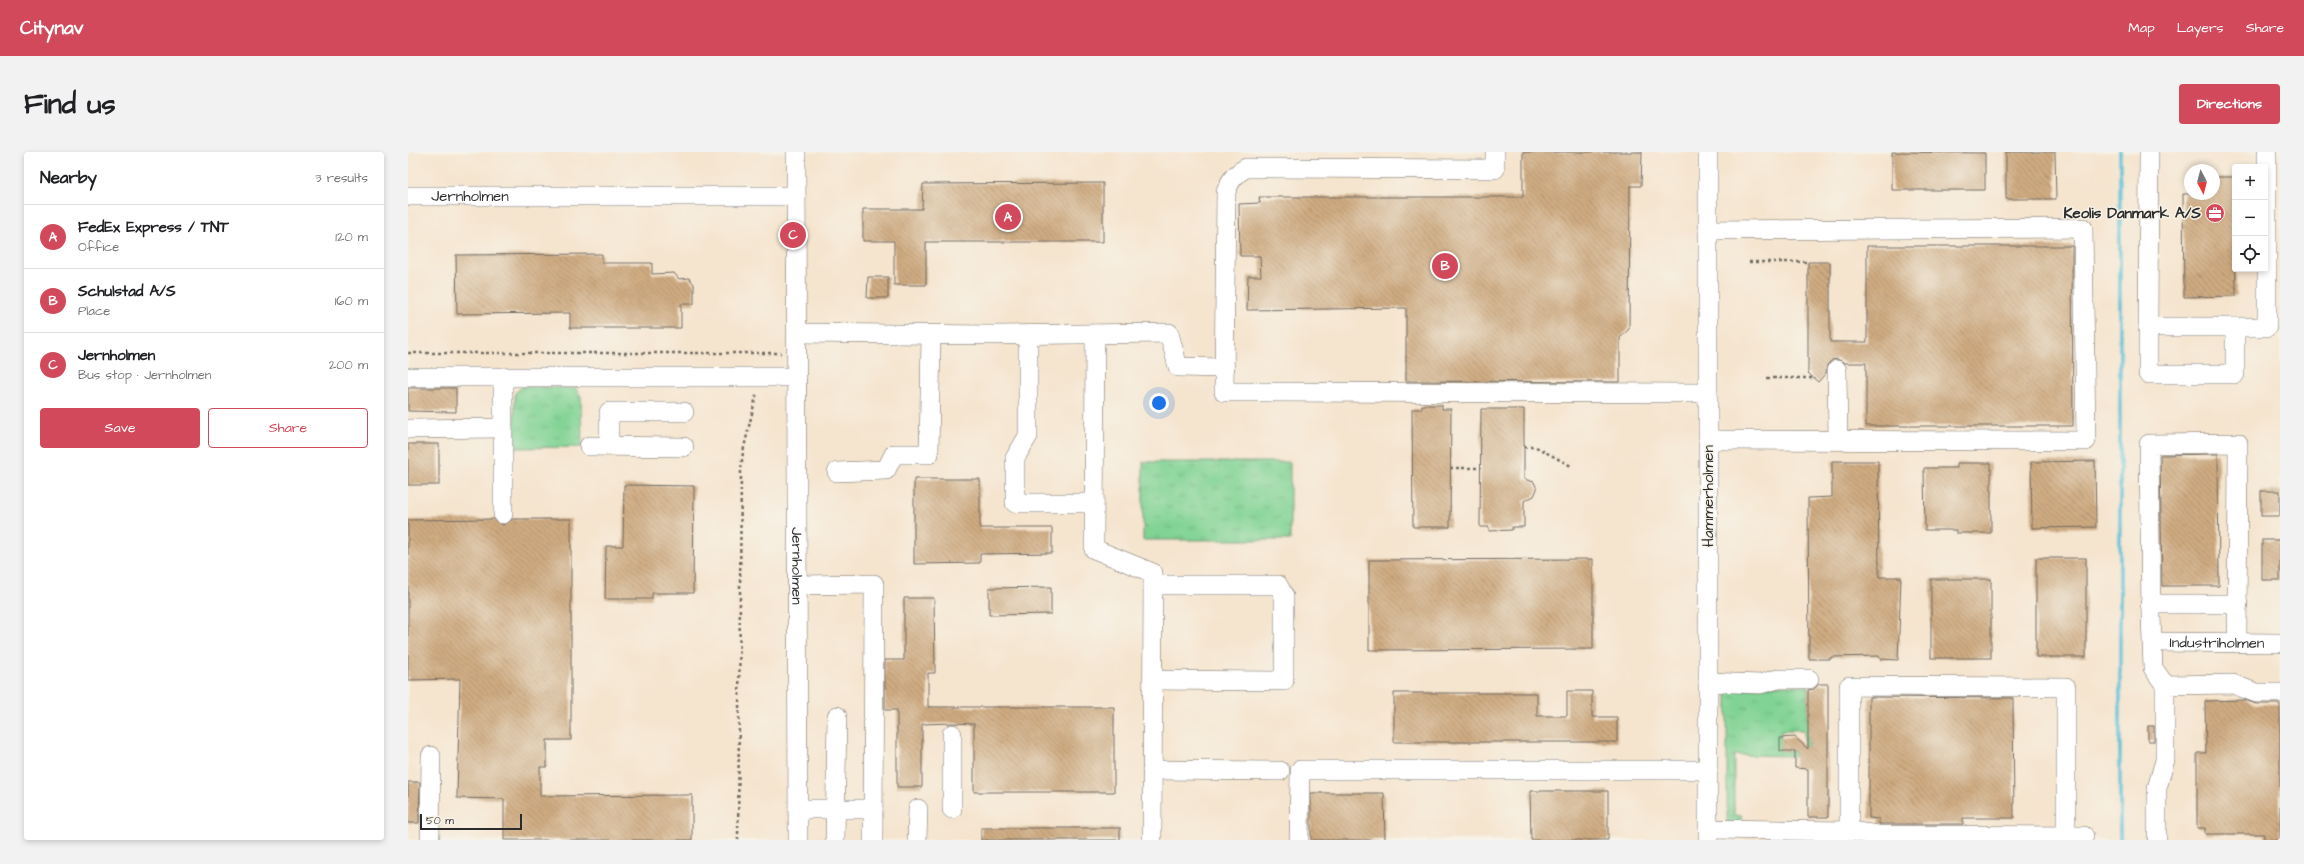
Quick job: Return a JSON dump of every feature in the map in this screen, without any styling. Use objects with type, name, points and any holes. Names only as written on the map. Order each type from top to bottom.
[{"type":"street","name":"Jernholmen","points":[[796,152],[798,840]]},
{"type":"street","points":[[1495,152],[1495,170],[1349,160],[1246,168],[1237,172],[1229,181],[1226,192],[1224,392],[1708,393]]},
{"type":"street","name":"Hammerholmen","points":[[1708,152],[1708,835]]},
{"type":"street","points":[[2149,152],[2148,374],[2235,374],[2235,327]]},
{"type":"street","points":[[2148,327],[2267,327],[2267,152]]},
{"type":"street","name":"Jernholmen","points":[[408,196],[796,196]]},
{"type":"street","points":[[1708,230],[2083,228],[2086,441],[1708,440]]},
{"type":"street","points":[[797,333],[1028,335],[1169,333],[1178,367],[1225,368]]},
{"type":"street","points":[[1095,334],[1094,549],[1153,573],[1152,840]]},
{"type":"street","points":[[837,472],[886,470],[894,454],[929,454],[931,335]]},
{"type":"street","points":[[1028,335],[1028,436],[1015,458],[1015,503],[1094,503]]},
{"type":"street","points":[[1837,370],[1838,440]]},
{"type":"street","points":[[408,377],[797,377]]},
{"type":"street","points":[[502,377],[503,514]]},
{"type":"street","points":[[609,446],[609,412],[684,412]]},
{"type":"street","points":[[408,428],[503,428]]},
{"type":"street","points":[[2157,838],[2157,788],[2165,760],[2165,685],[2153,668],[2153,642],[2150,604],[2149,444],[2238,443],[2237,643]]},
{"type":"street","points":[[589,446],[684,447]]},
{"type":"street","points":[[797,585],[874,584],[873,840]]},
{"type":"street","points":[[1153,585],[1278,585],[1284,596],[1284,681],[1153,680]]},
{"type":"street","points":[[2150,604],[2238,604]]},
{"type":"street","name":"Industriholmen","points":[[2153,642],[2280,642]]},
{"type":"street","points":[[1708,682],[1760,684],[1778,679],[1809,679]]},
{"type":"street","points":[[2165,685],[2233,684],[2256,693],[2280,693]]},
{"type":"street","points":[[1708,835],[1789,835],[1849,831],[1878,838],[1998,838],[2075,836],[2066,687],[1849,686],[1849,831]]},
{"type":"street","points":[[835,840],[837,716]]},
{"type":"street","points":[[952,734],[952,809]]},
{"type":"street","points":[[430,840],[431,756]]},
{"type":"street","points":[[1152,770],[1280,771]]},
{"type":"street","points":[[1299,840],[1300,770],[1708,770]]},
{"type":"street","points":[[798,809],[873,809]]},
{"type":"street","points":[[917,840],[918,809]]},
{"type":"path","points":[[1749,262],[1806,262]]},
{"type":"path","points":[[408,353],[797,353]]},
{"type":"path","points":[[738,840],[741,470],[743,452],[760,377]]},
{"type":"path","points":[[1767,378],[1814,378]]},
{"type":"path","points":[[1524,447],[1536,447],[1570,466]]},
{"type":"path","points":[[1450,468],[1480,468]]},
{"type":"green space","points":[[523,386],[575,388],[581,396],[582,447],[514,448],[515,393]]},
{"type":"green space","points":[[1143,462],[1290,462],[1290,540],[1143,540]]},
{"type":"green space","points":[[1776,685],[1808,685],[1808,749],[1804,746],[1804,730],[1781,730],[1780,751],[1795,751],[1795,756],[1734,755],[1734,815],[1742,816],[1739,824],[1727,823],[1727,692]]},
{"type":"building","points":[[1523,152],[1642,152],[1641,186],[1630,186],[1629,329],[1620,338],[1620,382],[1406,381],[1406,308],[1247,310],[1248,276],[1261,276],[1260,256],[1240,256],[1239,204],[1260,203],[1259,197],[1523,197]]},
{"type":"building","points":[[1892,152],[1985,153],[1985,190],[1892,190]]},
{"type":"building","points":[[2006,152],[2055,152],[2056,199],[2006,199]]},
{"type":"building","points":[[2220,177],[2232,177],[2232,272],[2236,272],[2236,296],[2184,297],[2183,194],[2184,200],[2220,200]]},
{"type":"building","points":[[1103,183],[1103,242],[926,242],[926,285],[894,285],[894,241],[863,241],[863,209],[922,209],[923,184]]},
{"type":"building","points":[[1867,246],[2072,246],[2073,426],[1866,426],[1866,363],[1845,363],[1837,359],[1832,360],[1827,365],[1826,373],[1818,382],[1808,373],[1808,262],[1830,262],[1830,342],[1867,342]]},
{"type":"building","points":[[602,254],[602,263],[652,263],[652,274],[674,273],[679,279],[689,278],[694,284],[694,304],[681,304],[681,328],[570,328],[570,313],[457,314],[456,255]]},
{"type":"building","points":[[868,277],[888,277],[888,298],[867,298]]},
{"type":"building","points":[[408,388],[456,388],[456,412],[408,411]]},
{"type":"building","points":[[1422,405],[1442,405],[1442,409],[1451,409],[1450,527],[1413,527],[1412,409],[1422,409]]},
{"type":"building","points":[[1481,409],[1524,409],[1524,479],[1534,482],[1537,489],[1534,496],[1524,501],[1524,527],[1512,527],[1512,530],[1489,531],[1489,527],[1480,527]]},
{"type":"building","points":[[408,444],[439,444],[439,485],[408,485]]},
{"type":"building","points":[[2218,454],[2219,586],[2162,586],[2160,455]]},
{"type":"building","points":[[1832,461],[1878,461],[1879,577],[1901,577],[1898,660],[1880,659],[1879,656],[1809,659],[1808,498],[1832,497]]},
{"type":"building","points":[[2095,461],[2096,527],[2032,528],[2031,462]]},
{"type":"building","points":[[1957,463],[1991,463],[1991,533],[1956,533],[1956,530],[1925,530],[1924,468],[1957,468]]},
{"type":"building","points":[[914,479],[980,479],[980,528],[1052,528],[1052,553],[980,554],[980,563],[914,564]]},
{"type":"building","points":[[624,485],[694,486],[693,593],[652,593],[652,599],[605,599],[606,546],[623,546]]},
{"type":"building","points":[[2261,491],[2280,491],[2280,516],[2261,516]]},
{"type":"building","points":[[494,519],[503,525],[513,519],[571,519],[571,740],[547,740],[547,767],[540,767],[540,796],[692,795],[692,840],[504,840],[504,799],[457,798],[460,679],[408,680],[408,520]]},
{"type":"building","points":[[2262,540],[2280,540],[2280,580],[2262,580]]},
{"type":"building","points":[[2036,558],[2086,558],[2086,657],[2036,657]]},
{"type":"building","points":[[1593,559],[1593,649],[1369,650],[1369,560]]},
{"type":"building","points":[[1931,579],[1991,579],[1991,658],[1931,658]]},
{"type":"building","points":[[1051,587],[1051,614],[989,615],[989,588]]},
{"type":"building","points":[[904,598],[934,598],[935,673],[928,673],[928,707],[1114,707],[1114,792],[974,792],[974,724],[952,723],[922,724],[922,787],[897,787],[897,710],[885,710],[885,660],[904,660]]},
{"type":"building","points":[[1819,684],[1828,684],[1828,817],[1808,817],[1808,769],[1795,768],[1795,751],[1780,751],[1780,738],[1795,737],[1808,749],[1808,690],[1814,689]]},
{"type":"building","points":[[1567,691],[1592,691],[1592,717],[1617,717],[1617,742],[1394,742],[1394,693],[1537,693],[1537,716],[1567,716]]},
{"type":"building","points":[[1869,697],[2013,698],[2014,818],[1963,818],[1963,824],[1879,824],[1879,819],[1869,818]]},
{"type":"building","points":[[2245,700],[2256,704],[2280,704],[2280,840],[2264,840],[2264,834],[2205,834],[2205,828],[2197,828],[2197,753],[2206,753],[2205,701]]},
{"type":"building","points":[[2148,726],[2154,726],[2154,741],[2148,741]]},
{"type":"building","points":[[408,782],[420,782],[419,823],[408,823]]},
{"type":"building","points":[[1530,791],[1608,791],[1608,840],[1531,840]]},
{"type":"building","points":[[1311,793],[1384,793],[1385,840],[1311,840]]},
{"type":"building","points":[[981,828],[1120,828],[1120,840],[981,840]]},
{"type":"waterway","points":[[2120,152],[2120,840]]},
{"type":"place","name":"Keolis Danmark A/S","points":[[2215,213]]},
{"type":"place","name":"FedEx Express / TNT","points":[[1008,217]]},
{"type":"place","name":"Jernholmen","points":[[793,235]]},
{"type":"place","name":"Schulstad A/S","points":[[1445,266]]}]
